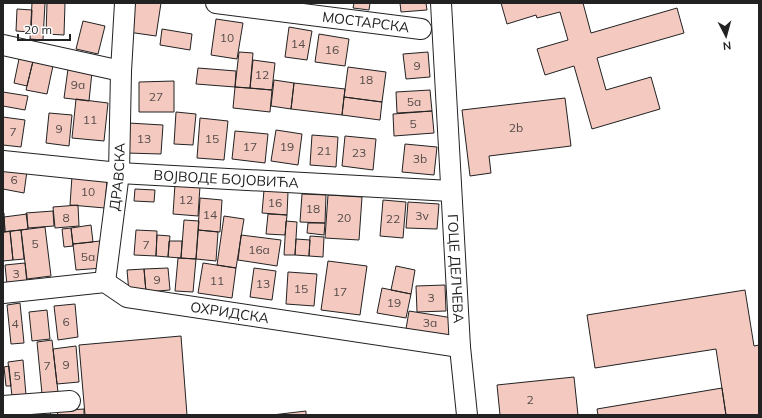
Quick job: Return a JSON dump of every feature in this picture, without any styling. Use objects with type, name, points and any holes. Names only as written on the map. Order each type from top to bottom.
[{"type":"street","name":"ДРАВСКА","points":[[104,282],[119,173],[121,71],[125,3]]},
{"type":"street","name":"МОСТАРСКА","points":[[216,3],[421,28]]},
{"type":"street","name":"ГОЦЕ ДЕЛЧЕВА","points":[[441,3],[460,347],[467,415]]},
{"type":"street","points":[[3,45],[121,71]]},
{"type":"street","name":"ВОЈВОДЕ БОЈОВИЋА","points":[[3,161],[119,173],[451,191]]},
{"type":"street","points":[[3,293],[104,282]]},
{"type":"street","name":"ОХРИДСКА","points":[[104,282],[127,297],[460,347]]},
{"type":"street","points":[[3,406],[70,401]]},
{"type":"building","points":[[32,3],[45,3],[43,40],[30,39]]},
{"type":"building","points":[[47,3],[65,3],[64,35],[46,34]]},
{"type":"building","points":[[133,3],[161,3],[156,36],[128,32]]},
{"type":"building","points":[[354,3],[370,3],[369,10],[353,8]]},
{"type":"building","points":[[400,3],[426,3],[427,10],[401,12]]},
{"type":"building","points":[[501,3],[583,3],[591,33],[677,8],[684,33],[597,58],[606,90],[651,77],[660,109],[592,129],[574,66],[545,75],[537,49],[568,40],[560,12],[537,18],[536,15],[507,24]]},
{"type":"building","points":[[17,9],[32,10],[31,32],[16,31]]},
{"type":"building","points":[[216,19],[243,23],[237,59],[211,55]]},
{"type":"building","points":[[83,21],[105,26],[98,54],[76,49]]},
{"type":"building","points":[[289,27],[312,31],[307,60],[285,57]]},
{"type":"building","points":[[162,29],[192,34],[190,50],[160,45]]},
{"type":"building","points":[[319,34],[349,39],[345,66],[315,62]]},
{"type":"building","points":[[239,52],[253,53],[250,88],[235,87]]},
{"type":"building","points":[[428,52],[430,77],[406,79],[403,54]]},
{"type":"building","points":[[20,54],[34,57],[27,86],[14,83]]},
{"type":"building","points":[[34,57],[54,61],[47,94],[26,90]]},
{"type":"building","points":[[253,60],[275,63],[272,90],[250,88]]},
{"type":"building","points":[[348,67],[386,72],[382,102],[344,97]]},
{"type":"building","points":[[198,68],[236,71],[235,87],[196,84]]},
{"type":"building","points":[[68,69],[92,72],[89,101],[64,98]]},
{"type":"building","points":[[274,80],[294,83],[291,109],[271,106]]},
{"type":"building","points":[[174,81],[174,112],[139,112],[139,82]]},
{"type":"building","points":[[294,83],[345,89],[342,115],[291,109]]},
{"type":"building","points":[[235,87],[272,90],[270,112],[233,108]]},
{"type":"building","points":[[430,90],[432,111],[397,113],[396,92]]},
{"type":"building","points":[[3,92],[28,96],[25,110],[3,106]]},
{"type":"building","points":[[344,97],[382,102],[380,120],[342,115]]},
{"type":"building","points":[[565,98],[571,146],[489,156],[491,173],[470,176],[462,110]]},
{"type":"building","points":[[76,99],[108,103],[104,141],[72,138]]},
{"type":"building","points":[[432,111],[434,133],[394,136],[393,114]]},
{"type":"building","points":[[176,112],[196,114],[193,145],[174,144]]},
{"type":"building","points":[[49,113],[72,115],[69,146],[46,143]]},
{"type":"building","points":[[3,117],[25,120],[21,147],[3,145]]},
{"type":"building","points":[[200,118],[228,121],[224,160],[197,158]]},
{"type":"building","points":[[128,123],[163,125],[161,154],[126,153]]},
{"type":"building","points":[[276,130],[302,134],[298,165],[271,161]]},
{"type":"building","points":[[235,131],[268,134],[265,163],[232,159]]},
{"type":"building","points":[[312,135],[338,137],[336,167],[310,165]]},
{"type":"building","points":[[345,136],[376,139],[373,170],[342,166]]},
{"type":"building","points":[[405,144],[437,147],[434,175],[402,172]]},
{"type":"building","points":[[3,169],[27,171],[24,193],[3,189]]},
{"type":"building","points":[[72,176],[107,179],[105,208],[70,205]]},
{"type":"building","points":[[175,184],[200,186],[198,216],[173,214]]},
{"type":"building","points":[[135,189],[155,190],[154,202],[134,201]]},
{"type":"building","points":[[264,190],[288,192],[287,215],[262,213]]},
{"type":"building","points":[[302,194],[326,195],[325,223],[300,222]]},
{"type":"building","points":[[328,195],[362,197],[359,240],[325,238]]},
{"type":"building","points":[[200,198],[222,200],[220,232],[198,230]]},
{"type":"building","points":[[383,200],[406,202],[403,238],[380,236]]},
{"type":"building","points":[[408,202],[439,204],[437,229],[406,228]]},
{"type":"building","points":[[78,205],[79,226],[55,228],[53,207]]},
{"type":"building","points":[[53,211],[54,226],[28,228],[26,213]]},
{"type":"building","points":[[4,213],[5,232],[3,232],[3,214]]},
{"type":"building","points":[[27,214],[28,229],[5,232],[4,217]]},
{"type":"building","points":[[268,214],[287,215],[285,235],[266,234]]},
{"type":"building","points":[[224,216],[244,219],[236,268],[217,265]]},
{"type":"building","points":[[184,220],[199,221],[196,259],[181,258]]},
{"type":"building","points":[[286,221],[297,222],[295,255],[284,255]]},
{"type":"building","points":[[308,223],[325,223],[324,235],[307,233]]},
{"type":"building","points":[[91,225],[93,242],[73,244],[71,228]]},
{"type":"building","points":[[45,227],[51,276],[27,279],[21,230]]},
{"type":"building","points":[[71,228],[73,246],[64,247],[62,229]]},
{"type":"building","points":[[21,230],[24,259],[13,260],[10,231]]},
{"type":"building","points":[[136,230],[157,231],[156,256],[134,255]]},
{"type":"building","points":[[198,230],[218,232],[216,261],[196,259]]},
{"type":"building","points":[[10,231],[13,260],[3,261],[3,232]]},
{"type":"building","points":[[157,235],[170,236],[168,257],[156,256]]},
{"type":"building","points":[[241,235],[281,240],[277,266],[238,260]]},
{"type":"building","points":[[310,236],[324,237],[323,257],[309,256]]},
{"type":"building","points":[[296,239],[310,240],[309,256],[295,255]]},
{"type":"building","points":[[100,241],[103,268],[76,270],[73,244]]},
{"type":"building","points":[[169,241],[182,241],[181,258],[168,257]]},
{"type":"building","points":[[178,258],[196,259],[193,292],[175,291]]},
{"type":"building","points":[[328,261],[367,266],[360,315],[321,310]]},
{"type":"building","points":[[25,263],[27,283],[7,285],[5,265]]},
{"type":"building","points":[[203,263],[236,268],[232,298],[198,293]]},
{"type":"building","points":[[396,266],[415,270],[411,294],[391,290]]},
{"type":"building","points":[[168,268],[170,290],[146,292],[144,269]]},
{"type":"building","points":[[254,268],[276,271],[272,300],[250,297]]},
{"type":"building","points":[[144,269],[146,292],[129,293],[127,270]]},
{"type":"building","points":[[288,272],[317,274],[314,306],[286,304]]},
{"type":"building","points":[[445,285],[446,311],[417,312],[416,286]]},
{"type":"building","points":[[382,288],[411,294],[406,318],[377,313]]},
{"type":"building","points":[[745,290],[754,346],[759,345],[759,415],[726,415],[716,349],[595,368],[587,315]]},
{"type":"building","points":[[20,303],[24,343],[11,344],[7,305]]},
{"type":"building","points":[[75,304],[78,337],[58,340],[54,306]]},
{"type":"building","points":[[47,310],[50,339],[32,341],[29,312]]},
{"type":"building","points":[[409,311],[453,318],[450,336],[406,329]]},
{"type":"building","points":[[181,336],[187,415],[85,415],[79,345]]},
{"type":"building","points":[[52,340],[58,392],[42,394],[37,342]]},
{"type":"building","points":[[76,346],[79,382],[57,384],[53,349]]},
{"type":"building","points":[[23,360],[26,395],[12,396],[8,362]]},
{"type":"building","points":[[9,366],[11,386],[6,386],[4,367]]},
{"type":"building","points":[[574,377],[578,415],[500,415],[497,385]]},
{"type":"building","points":[[722,388],[726,415],[598,415],[597,409]]},
{"type":"building","points":[[84,409],[84,415],[58,415],[57,411]]},
{"type":"building","points":[[306,411],[306,415],[272,415]]},
{"type":"building","points":[[50,412],[51,415],[30,415],[30,413]]}]
